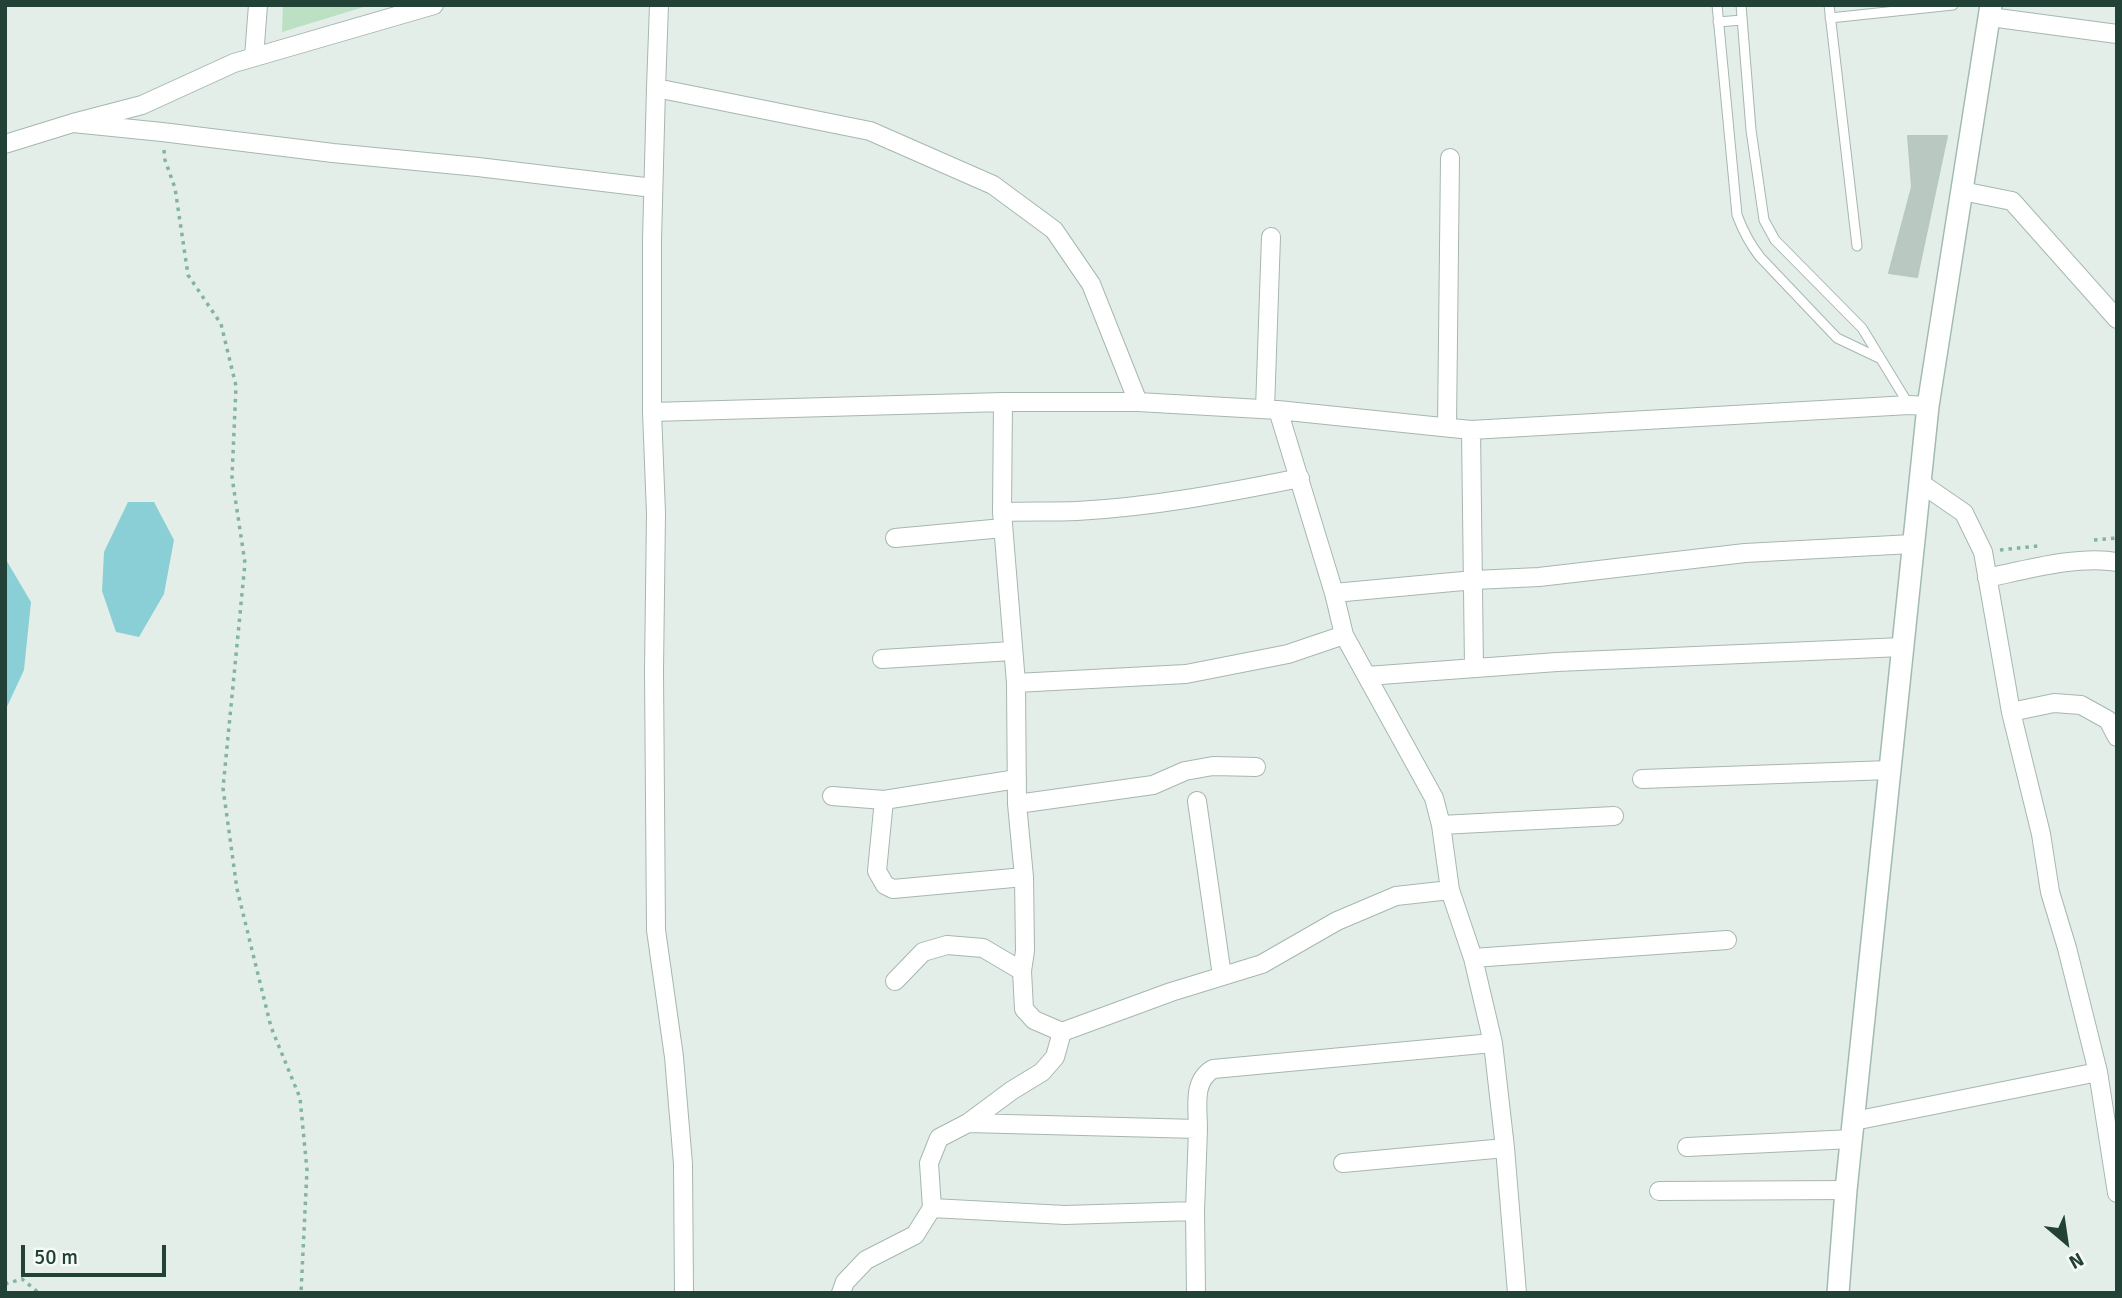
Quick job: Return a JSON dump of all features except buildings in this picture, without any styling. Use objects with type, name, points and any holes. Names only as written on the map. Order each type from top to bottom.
[{"type":"street","points":[[254,57],[258,5]]},
{"type":"street","points":[[5,144],[142,105],[234,63],[434,5]]},
{"type":"street","points":[[659,5],[653,188],[652,412],[656,513],[656,930],[674,1058],[683,1164],[684,1293]]},
{"type":"street","points":[[1838,1293],[1846,1191],[1919,482],[1918,405],[1962,191],[1990,11],[2117,34]]},
{"type":"street","points":[[656,88],[870,131],[993,185],[1054,230],[1091,284],[1138,402]]},
{"type":"street","points":[[73,123],[653,188]]},
{"type":"street","points":[[1447,427],[1450,159]]},
{"type":"street","points":[[1962,191],[2012,201],[2117,320]]},
{"type":"street","points":[[1271,237],[1272,410],[1300,478],[1344,635],[1434,798],[1441,825],[1450,890],[1473,958],[1493,1043],[1517,1293]]},
{"type":"street","points":[[652,412],[1003,402],[1138,402],[1272,410],[1471,430],[1918,405]]},
{"type":"street","points":[[1003,402],[1002,520],[1016,683],[1017,804],[1024,877],[1025,951],[1022,971],[1024,1009],[1034,1020],[1062,1032],[1262,964],[1337,921],[1396,896],[1450,890]]},
{"type":"street","points":[[1471,430],[1474,668]]},
{"type":"street","points":[[895,538],[1002,520],[1160,503],[1300,478]]},
{"type":"street","points":[[1919,482],[1964,513],[1983,552],[2011,712],[2041,834],[2050,892],[2098,1072],[2117,1193]]},
{"type":"street","points":[[1334,593],[1539,577],[1745,553],[1912,544]]},
{"type":"street","points":[[1987,578],[2034,568],[2101,559],[2117,562]]},
{"type":"street","points":[[1016,683],[1186,674],[1288,654],[1344,635]]},
{"type":"street","points":[[1367,676],[1570,661],[1902,648]]},
{"type":"street","points":[[882,659],[1012,651]]},
{"type":"street","points":[[2011,712],[2053,703],[2081,705],[2108,720],[2117,737]]},
{"type":"street","points":[[1017,804],[1153,785],[1185,771],[1213,766],[1256,767]]},
{"type":"street","points":[[1642,779],[1889,770]]},
{"type":"street","points":[[832,796],[884,800],[1017,779]]},
{"type":"street","points":[[884,800],[877,871],[885,885],[893,889],[1024,877]]},
{"type":"street","points":[[1197,801],[1222,976]]},
{"type":"street","points":[[1441,825],[1614,816]]},
{"type":"street","points":[[1473,958],[1727,940]]},
{"type":"street","points":[[895,981],[923,952],[947,946],[983,948],[1022,971]]},
{"type":"street","points":[[841,1293],[845,1282],[866,1260],[915,1235],[932,1208],[929,1163],[939,1138],[968,1123],[1042,1072],[1055,1057],[1062,1032]]},
{"type":"street","points":[[1196,1293],[1198,1087],[1206,1073],[1213,1069],[1493,1043]]},
{"type":"street","points":[[1687,1147],[1853,1130],[2098,1072]]},
{"type":"street","points":[[968,1123],[1198,1129]]},
{"type":"street","points":[[1343,1163],[1505,1149]]},
{"type":"street","points":[[1659,1191],[1846,1191]]},
{"type":"street","points":[[932,1208],[1065,1215],[1195,1211]]},
{"type":"lane","points":[[1717,5],[1737,215],[1748,243],[1837,338],[1881,359]]},
{"type":"lane","points":[[1741,5],[1751,130],[1764,220],[1775,240],[1862,328],[1881,359],[1918,405]]},
{"type":"lane","points":[[1829,5],[1857,246]]},
{"type":"lane","points":[[1830,18],[1953,5]]},
{"type":"lane","points":[[1718,22],[1742,20]]},
{"type":"path","points":[[162,132],[165,160],[179,212],[188,275],[221,324],[236,386],[232,477],[245,563],[223,788],[237,889],[271,1027],[300,1098],[307,1170],[301,1293]]},
{"type":"path","points":[[5,1284],[22,1279],[39,1293]]},
{"type":"green space","points":[[283,5],[370,5],[282,32]]},
{"type":"water","points":[[128,502],[154,502],[174,540],[164,594],[139,637],[116,632],[102,591],[104,552]]},
{"type":"water","points":[[5,558],[31,602],[24,670],[5,711]]}]
